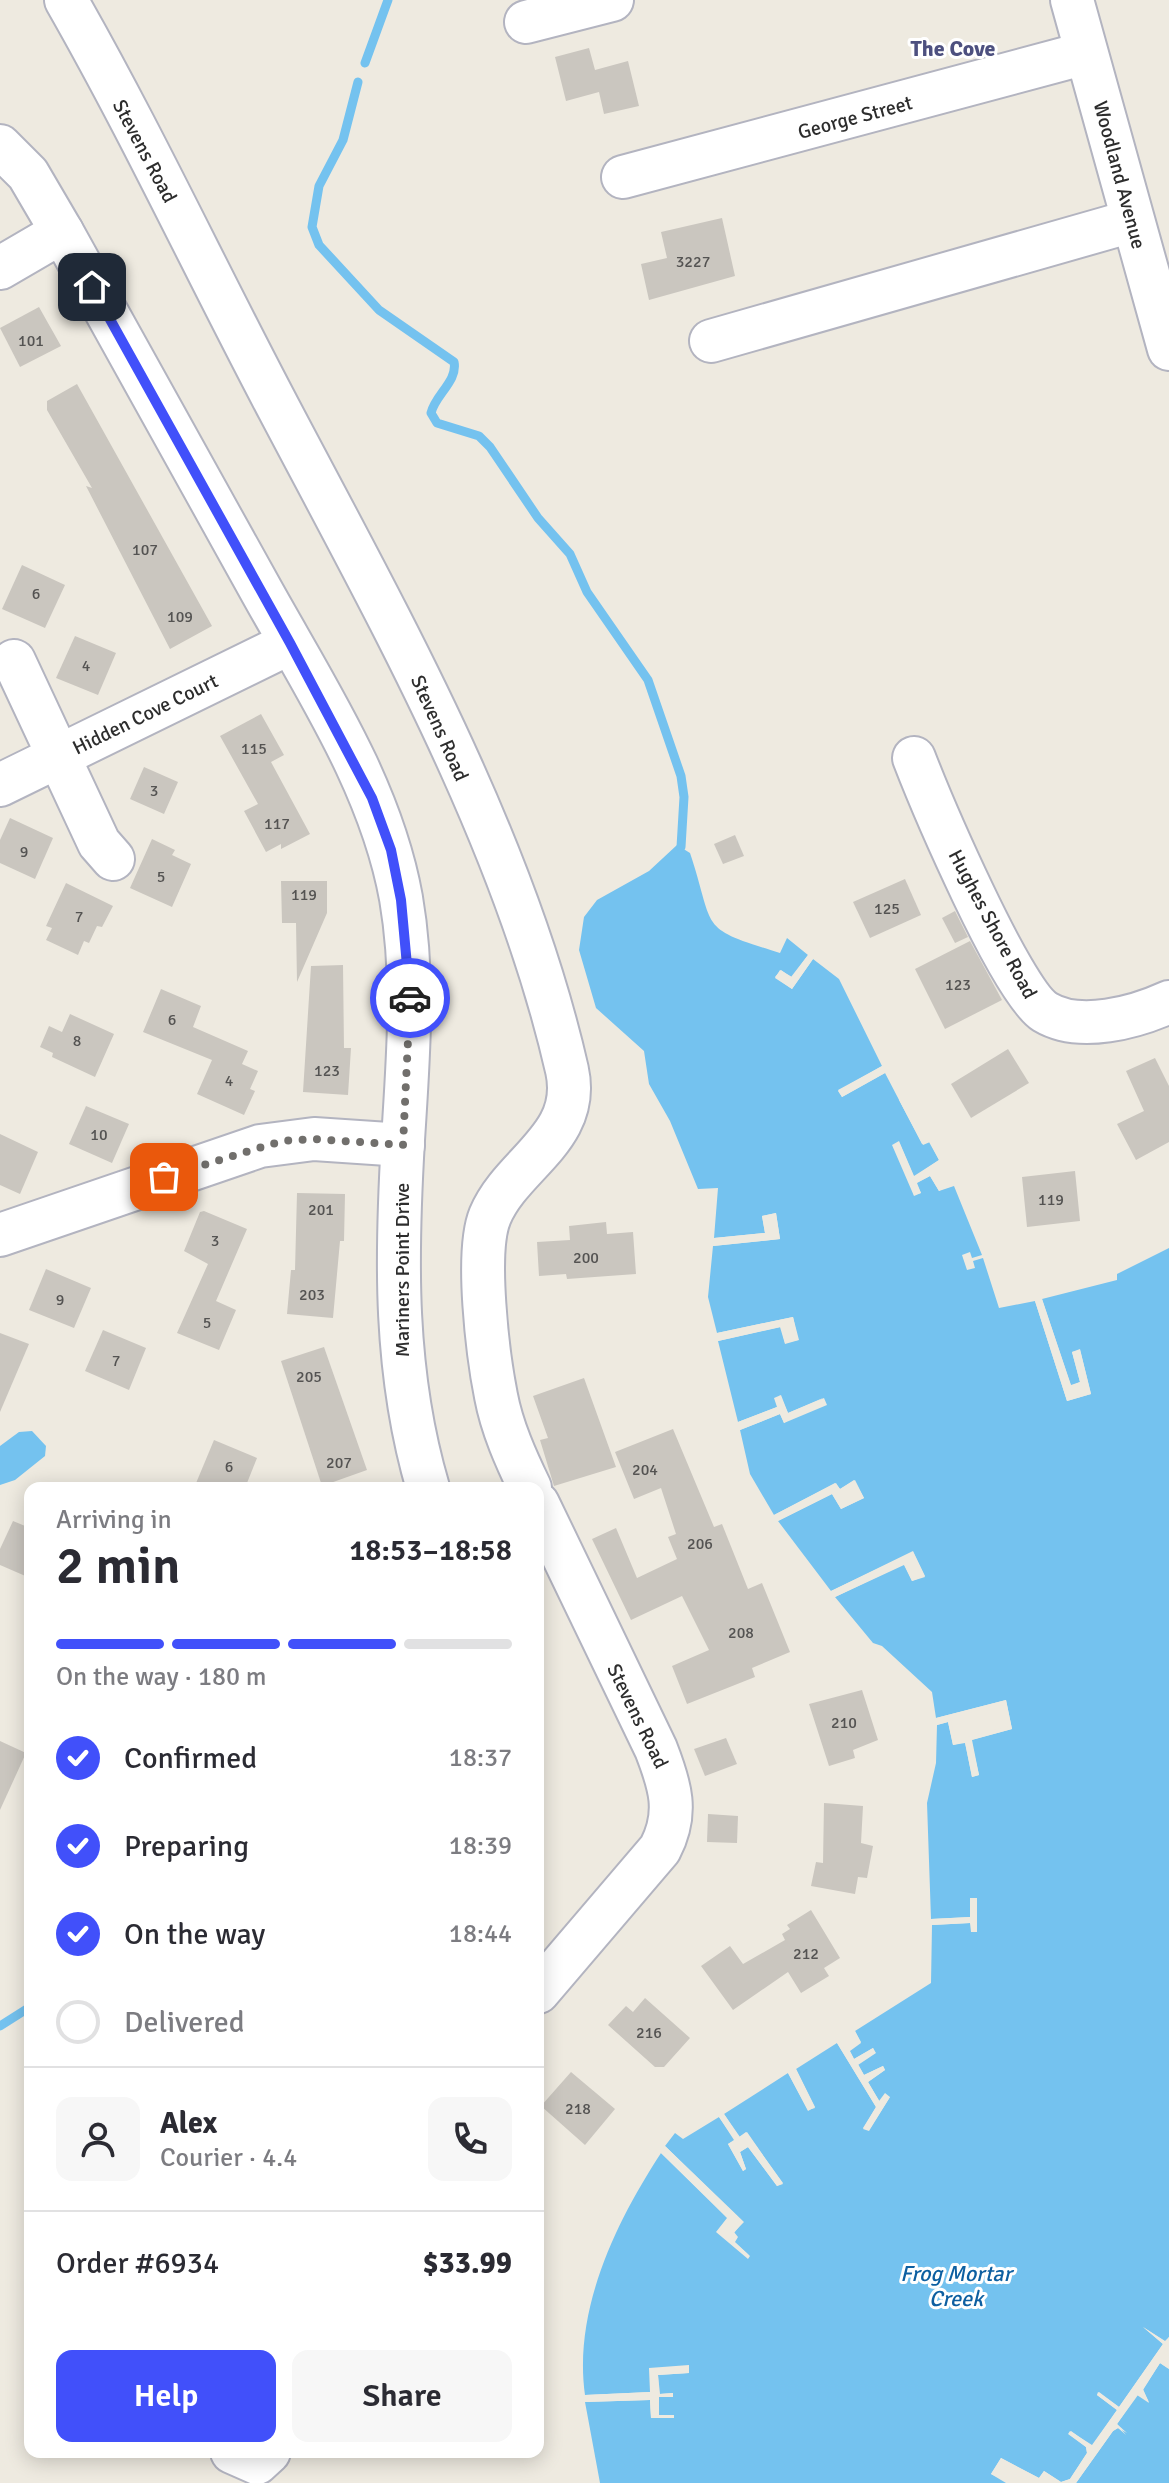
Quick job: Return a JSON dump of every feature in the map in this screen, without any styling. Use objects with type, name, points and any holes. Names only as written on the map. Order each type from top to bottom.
[{"type":"street","name":"Stevens Road","points":[[66,0],[395,628],[524,917],[568,1076],[567,1113],[550,1141],[505,1190],[489,1218],[484,1286],[496,1397],[513,1452],[527,1482]]},
{"type":"street","points":[[526,22],[612,0]]},
{"type":"street","name":"Woodland Avenue","points":[[1072,0],[1169,349]]},
{"type":"street","name":"George Street","points":[[623,177],[1086,53]]},
{"type":"street","name":"Mariners Point Drive","points":[[0,146],[28,174],[62,232],[290,643],[372,798],[391,850],[401,900],[410,982],[410,1040],[403,1145],[401,1359],[417,1450],[426,1482]]},
{"type":"street","points":[[711,341],[1132,221]]},
{"type":"street","points":[[0,268],[62,232]]},
{"type":"street","name":"Hidden Cove Court","points":[[0,785],[290,643]]},
{"type":"street","points":[[14,661],[99,843],[113,859]]},
{"type":"street","name":"Hughes Shore Road","points":[[914,758],[936,816],[995,937],[1037,1005],[1066,1019],[1113,1019],[1144,1014],[1169,1002]]},
{"type":"street","points":[[0,1235],[260,1146],[314,1139],[403,1145]]},
{"type":"street","name":"Stevens Road","points":[[544,1516],[656,1749],[669,1781],[673,1808],[671,1828],[660,1849],[544,1985]]},
{"type":"water","name":"Frog Mortar Creek","points":[[677,845],[690,853],[708,912],[721,930],[780,953],[787,938],[808,955],[791,977],[781,970],[775,977],[792,989],[813,959],[839,979],[882,1066],[838,1090],[842,1097],[885,1073],[922,1144],[929,1142],[939,1160],[914,1177],[899,1142],[914,1195],[921,1193],[916,1183],[930,1176],[939,1191],[954,1186],[982,1255],[972,1258],[970,1252],[962,1255],[967,1270],[975,1268],[973,1261],[983,1258],[999,1308],[1035,1301],[1067,1401],[1091,1394],[1080,1350],[1072,1352],[1080,1382],[1071,1386],[1042,1299],[1117,1280],[1117,1274],[1169,1248],[1169,2337],[1166,2342],[1143,2327],[1163,2344],[1119,2407],[1099,2392],[1097,2395],[1117,2410],[1092,2446],[1071,2431],[1069,2434],[1086,2447],[1087,2453],[1070,2479],[1061,2482],[1044,2471],[1039,2478],[1001,2458],[991,2474],[1006,2483],[600,2483],[585,2402],[650,2400],[651,2418],[674,2416],[659,2415],[659,2397],[673,2396],[673,2393],[659,2394],[658,2375],[689,2373],[650,2368],[650,2392],[585,2395],[585,2331],[592,2299],[628,2208],[661,2153],[728,2218],[717,2232],[750,2256],[734,2242],[734,2233],[743,2222],[665,2146],[675,2133],[683,2139],[719,2117],[735,2140],[728,2144],[743,2171],[746,2169],[740,2152],[748,2147],[777,2186],[783,2184],[747,2132],[740,2137],[724,2114],[788,2073],[808,2110],[815,2108],[796,2069],[837,2043],[876,2107],[863,2128],[869,2130],[890,2097],[880,2102],[868,2082],[885,2070],[883,2066],[864,2075],[858,2064],[875,2053],[873,2048],[854,2059],[849,2050],[861,2042],[855,2031],[931,1983],[932,1925],[970,1923],[976,1932],[971,1917],[931,1919],[927,1803],[936,1763],[937,1725],[948,1722],[953,1745],[965,1742],[972,1777],[979,1775],[971,1740],[1012,1729],[1006,1700],[936,1718],[932,1692],[882,1646],[873,1643],[835,1597],[904,1564],[912,1581],[925,1577],[913,1552],[831,1591],[778,1521],[832,1494],[841,1509],[864,1498],[854,1480],[840,1489],[835,1483],[774,1515],[750,1474],[740,1430],[780,1414],[784,1423],[823,1398],[788,1413],[780,1395],[777,1407],[738,1422],[718,1341],[781,1327],[785,1343],[798,1340],[793,1317],[717,1333],[708,1297],[713,1246],[780,1239],[776,1213],[762,1216],[765,1233],[714,1238],[718,1188],[698,1189],[670,1121],[649,1084],[644,1051],[596,1008],[579,950],[584,917],[597,900],[649,871]]},
{"type":"water","points":[[32,1431],[46,1446],[45,1456],[15,1480],[0,1485],[0,1446],[19,1432]]},
{"type":"water","points":[[1160,2363],[1169,2369],[1169,2483],[1076,2483],[1113,2431],[1118,2428],[1127,2433],[1117,2424],[1138,2395],[1149,2402],[1143,2390]]},
{"type":"pier","points":[[808,955],[813,959],[792,989],[775,978],[780,970],[792,977]]},
{"type":"pier","points":[[882,1066],[885,1073],[842,1097],[838,1091]]},
{"type":"pier","points":[[903,1098],[925,1140],[932,1139],[943,1159],[932,1172],[941,1186],[951,1180],[959,1187],[951,1184],[939,1191],[930,1176],[917,1183],[921,1193],[914,1196],[892,1145],[899,1141],[914,1176],[939,1160],[930,1142],[923,1145],[899,1100]]},
{"type":"pier","points":[[776,1213],[780,1239],[713,1246],[714,1238],[765,1233],[762,1216]]},
{"type":"pier","points":[[1042,1299],[1071,1385],[1080,1382],[1072,1352],[1080,1349],[1091,1394],[1067,1401],[1035,1301]]},
{"type":"pier","points":[[793,1317],[799,1340],[785,1344],[780,1327],[718,1341],[717,1333]]},
{"type":"pier","points":[[781,1395],[788,1413],[824,1398],[827,1405],[784,1423],[780,1414],[740,1430],[738,1422],[777,1407],[774,1398]]},
{"type":"pier","points":[[855,1480],[864,1498],[841,1509],[832,1494],[778,1521],[774,1515],[836,1483],[840,1489]]},
{"type":"pier","points":[[913,1551],[925,1576],[912,1581],[904,1565],[835,1597],[831,1591]]},
{"type":"pier","points":[[1006,1700],[1012,1729],[972,1740],[979,1775],[972,1777],[965,1743],[953,1745],[948,1722],[937,1725],[936,1718]],"holes":[[[1003,1705],[1008,1726],[956,1740],[950,1718]]]},
{"type":"pier","points":[[970,1898],[977,1898],[977,1932],[971,1932],[970,1923],[932,1925],[931,1919],[970,1917]]},
{"type":"pier","points":[[855,2031],[861,2043],[850,2051],[854,2059],[873,2048],[876,2053],[858,2065],[864,2075],[883,2066],[885,2070],[868,2082],[879,2101],[885,2093],[890,2097],[869,2131],[863,2129],[876,2107],[837,2043],[840,2041],[845,2050],[856,2041],[852,2034]]},
{"type":"pier","points":[[796,2069],[815,2107],[808,2111],[788,2073]]},
{"type":"pier","points":[[724,2114],[739,2137],[746,2132],[783,2183],[777,2186],[748,2147],[740,2152],[746,2169],[743,2171],[728,2144],[734,2140],[719,2117]]},
{"type":"pier","points":[[665,2146],[744,2222],[734,2232],[738,2237],[735,2242],[750,2256],[748,2259],[716,2232],[727,2218],[661,2153],[663,2150],[731,2216],[722,2231],[731,2239],[730,2231],[738,2222],[663,2149]]},
{"type":"pier","points":[[1143,2327],[1165,2341],[1169,2337],[1169,2344],[1135,2392],[1140,2391],[1169,2347],[1164,2359],[1169,2369],[1160,2363],[1143,2389],[1149,2403],[1137,2395],[1117,2424],[1126,2435],[1118,2428],[1113,2431],[1076,2483],[1055,2483],[1045,2476],[1038,2482],[1002,2463],[996,2473],[1010,2483],[991,2474],[1001,2458],[1039,2478],[1044,2471],[1061,2482],[1070,2479],[1087,2453],[1086,2447],[1068,2434],[1070,2431],[1092,2445],[1117,2410],[1097,2395],[1098,2392],[1119,2407],[1163,2344]]},
{"type":"pier","points":[[689,2365],[689,2373],[658,2375],[660,2394],[673,2393],[673,2397],[659,2397],[659,2415],[674,2415],[674,2418],[651,2418],[650,2400],[585,2402],[585,2395],[650,2392],[649,2368]]},
{"type":"building","points":[[589,48],[595,70],[628,61],[639,106],[604,114],[599,92],[566,101],[555,57]]},
{"type":"building","points":[[722,218],[735,276],[649,300],[641,264],[667,258],[661,232]]},
{"type":"building","points":[[39,307],[61,346],[20,367],[0,328]]},
{"type":"building","points":[[77,384],[212,626],[170,649],[86,486],[92,488],[47,410],[47,401]]},
{"type":"building","points":[[22,565],[65,585],[45,628],[2,609]]},
{"type":"building","points":[[75,636],[116,653],[98,695],[56,678]]},
{"type":"building","points":[[261,714],[284,755],[271,762],[310,834],[281,849],[281,844],[266,852],[244,811],[258,804],[220,736]]},
{"type":"building","points":[[144,767],[178,782],[164,814],[130,799]]},
{"type":"building","points":[[10,818],[53,838],[35,879],[0,863],[0,840]]},
{"type":"building","points":[[735,835],[744,856],[723,864],[714,844]]},
{"type":"building","points":[[152,839],[175,850],[172,855],[191,864],[172,907],[130,888]]},
{"type":"building","points":[[905,879],[921,915],[870,938],[853,902]]},
{"type":"building","points":[[281,881],[327,881],[327,913],[297,982],[296,923],[282,923]]},
{"type":"building","points":[[66,883],[113,906],[102,927],[97,926],[89,943],[84,941],[78,955],[46,940],[52,928],[46,926]]},
{"type":"building","points":[[955,911],[968,937],[955,943],[942,918]]},
{"type":"building","points":[[970,941],[1002,1000],[945,1029],[915,969]]},
{"type":"building","points":[[343,965],[344,1048],[351,1048],[348,1095],[303,1092],[311,966]]},
{"type":"building","points":[[161,989],[201,1006],[193,1027],[248,1051],[242,1064],[258,1071],[250,1089],[255,1091],[244,1115],[197,1094],[212,1060],[143,1032]]},
{"type":"building","points":[[70,1014],[114,1034],[95,1077],[52,1057],[53,1053],[40,1047],[49,1026],[62,1032]]},
{"type":"building","points":[[1008,1049],[1029,1083],[971,1118],[951,1084]]},
{"type":"building","points":[[1155,1058],[1169,1086],[1169,1142],[1136,1160],[1117,1124],[1144,1111],[1126,1071]]},
{"type":"building","points":[[86,1106],[129,1124],[112,1163],[69,1144]]},
{"type":"building","points":[[0,1134],[38,1152],[20,1194],[0,1185]]},
{"type":"building","points":[[1075,1171],[1080,1221],[1027,1227],[1022,1177]]},
{"type":"building","points":[[297,1193],[345,1194],[344,1241],[340,1241],[333,1318],[287,1314],[291,1270],[295,1270]]},
{"type":"building","points":[[200,1212],[247,1229],[216,1301],[236,1310],[219,1350],[177,1333],[208,1264],[184,1251]]},
{"type":"building","points":[[606,1222],[607,1234],[633,1232],[636,1274],[567,1279],[566,1274],[539,1276],[537,1242],[570,1240],[569,1226]]},
{"type":"building","points":[[46,1269],[91,1288],[74,1328],[29,1310]]},
{"type":"building","points":[[103,1330],[146,1348],[129,1390],[85,1371]]},
{"type":"building","points":[[0,1333],[29,1344],[0,1412]]},
{"type":"building","points":[[324,1347],[367,1470],[333,1482],[321,1482],[281,1361]]},
{"type":"building","points":[[584,1378],[616,1467],[554,1486],[540,1440],[548,1438],[533,1396]]},
{"type":"building","points":[[673,1429],[714,1527],[722,1524],[748,1589],[762,1583],[790,1652],[752,1668],[755,1677],[687,1704],[672,1666],[709,1650],[682,1596],[631,1620],[592,1539],[616,1528],[637,1578],[677,1559],[668,1537],[676,1534],[661,1488],[634,1499],[615,1452]]},
{"type":"building","points":[[214,1440],[257,1458],[247,1482],[196,1482]]},
{"type":"building","points":[[13,1521],[24,1526],[24,1575],[0,1565],[0,1549]]},
{"type":"building","points":[[862,1690],[878,1740],[853,1750],[855,1758],[829,1766],[809,1704]]},
{"type":"building","points":[[726,1738],[737,1764],[705,1776],[694,1749]]},
{"type":"building","points":[[0,1741],[24,1752],[24,1757],[0,1810]]},
{"type":"building","points":[[824,1803],[863,1806],[861,1843],[873,1846],[867,1878],[858,1877],[855,1894],[811,1886],[816,1862],[823,1863]]},
{"type":"building","points":[[708,1814],[738,1816],[737,1843],[707,1842]]},
{"type":"building","points":[[811,1910],[840,1958],[824,1968],[829,1976],[801,1993],[788,1972],[733,2010],[701,1966],[730,1946],[743,1964],[785,1940],[782,1934],[790,1929],[787,1925]]},
{"type":"building","points":[[645,1998],[690,2038],[664,2067],[655,2067],[608,2025],[626,2006],[633,2012]]},
{"type":"building","points":[[571,2072],[615,2109],[585,2145],[544,2109],[544,2103]]},
{"type":"waterway","points":[[365,63],[388,0]]},
{"type":"waterway","points":[[358,82],[343,140],[319,186],[312,227],[319,245],[379,310],[454,362],[450,382],[431,413],[437,423],[479,436],[490,447],[538,518],[570,554],[587,592],[648,680],[681,776],[684,797],[681,847]]},
{"type":"waterway","points":[[0,2026],[24,2011]]},
{"type":"way so far","points":[[164,1177],[282,1141],[314,1139],[403,1145],[410,998]]},
{"type":"district","name":"The Cove","points":[[953,48]]},
{"type":"route","points":[[92,287],[290,643],[372,798],[391,850],[401,900],[410,998]]}]
